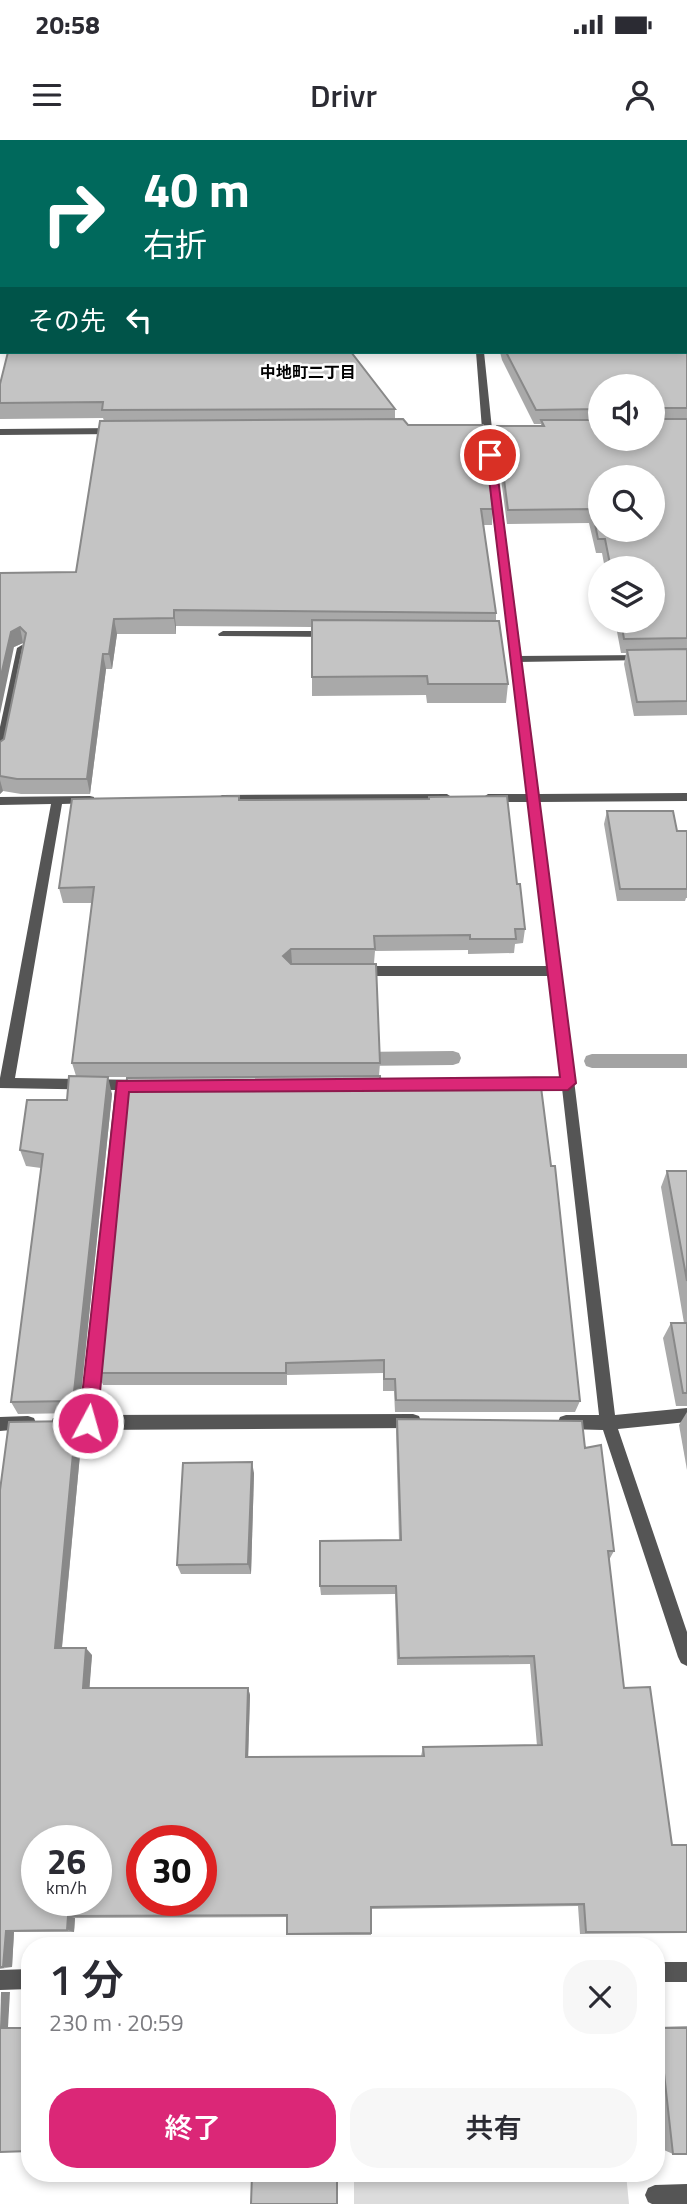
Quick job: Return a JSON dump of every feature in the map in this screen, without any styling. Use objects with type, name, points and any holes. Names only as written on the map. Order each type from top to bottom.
[{"type":"street","points":[[480,354],[486,429],[534,797],[608,1423],[687,1657]]},
{"type":"street","points":[[473,429],[499,429]]},
{"type":"street","points":[[0,432],[125,431]]},
{"type":"street","points":[[223,634],[347,634]]},
{"type":"street","points":[[499,634],[513,634]]},
{"type":"street","points":[[0,754],[22,648]]},
{"type":"street","points":[[517,659],[661,658]]},
{"type":"street","points":[[480,798],[687,797]]},
{"type":"street","points":[[207,800],[466,798]]},
{"type":"street","points":[[0,801],[97,800]]},
{"type":"street","points":[[57,801],[3,1083],[164,1085]]},
{"type":"street","points":[[347,971],[555,971]]},
{"type":"street","points":[[345,1084],[568,1083]]},
{"type":"street","points":[[88,1423],[122,1086]]},
{"type":"street","points":[[552,1422],[608,1423],[687,1415]]},
{"type":"street","points":[[0,1424],[429,1421]]},
{"type":"street","points":[[665,1972],[687,1972]]},
{"type":"street","points":[[0,1980],[21,1979]]},
{"type":"street","points":[[655,2194],[687,2194]]},
{"type":"shaded area","points":[[354,2182],[627,2182],[629,2204],[354,2204]]},
{"type":"building","points":[[8,354],[353,354],[395,409],[102,410],[103,402],[0,403],[0,384]]},
{"type":"building","points":[[507,354],[687,354],[687,408],[665,408],[665,374],[588,374],[588,409],[536,410]]},
{"type":"building","points":[[403,419],[408,425],[483,425],[493,509],[481,509],[496,613],[174,610],[174,618],[114,619],[109,654],[103,654],[87,779],[17,779],[0,776],[0,742],[4,739],[26,633],[20,627],[11,632],[0,680],[0,573],[76,572],[100,421]]},
{"type":"building","points":[[665,419],[687,419],[687,638],[624,639],[623,633],[665,633],[665,556],[608,556],[606,542],[665,542],[665,465],[588,465],[588,509],[508,510],[497,426],[544,426],[541,420],[588,420],[588,451],[665,451]]},
{"type":"building","points":[[312,620],[499,621],[508,684],[428,684],[427,676],[312,677]]},
{"type":"building","points":[[687,649],[687,701],[637,702],[627,650]]},
{"type":"building","points":[[239,796],[239,800],[507,796],[525,929],[515,929],[516,939],[470,939],[470,935],[374,936],[375,949],[291,949],[283,956],[291,964],[376,964],[380,1063],[72,1063],[94,887],[59,888],[72,799]]},
{"type":"building","points":[[607,811],[673,811],[677,831],[687,831],[687,889],[620,889]]},
{"type":"building","points":[[69,1076],[108,1077],[73,1401],[11,1402],[43,1154],[20,1150],[27,1100],[67,1100]]},
{"type":"building","points":[[380,1076],[381,1088],[541,1087],[551,1166],[555,1166],[580,1401],[396,1400],[395,1379],[384,1379],[384,1360],[286,1363],[286,1373],[98,1373],[127,1078]]},
{"type":"building","points":[[667,1171],[687,1171],[687,1281]]},
{"type":"building","points":[[671,1323],[687,1323],[687,1393],[683,1393]]},
{"type":"building","points":[[397,1419],[582,1421],[585,1448],[601,1445],[614,1551],[608,1551],[624,1688],[650,1687],[672,1845],[687,1845],[687,1932],[586,1932],[584,1904],[371,1907],[371,1933],[287,1934],[287,1915],[217,1915],[217,1825],[126,1825],[126,1916],[112,1916],[112,1825],[21,1825],[21,1916],[68,1916],[67,1930],[6,1931],[3,1967],[0,1967],[0,1490],[9,1422],[76,1421],[55,1648],[86,1648],[83,1688],[248,1688],[246,1757],[424,1756],[423,1747],[542,1745],[534,1656],[399,1658],[396,1586],[320,1586],[320,1541],[401,1540]]},
{"type":"building","points":[[252,1462],[248,1564],[177,1565],[183,1463]]},
{"type":"building","points":[[0,2028],[21,2028],[21,2151],[0,2152]]},
{"type":"building","points":[[665,2028],[687,2028],[687,2154],[673,2154],[665,2082]]},
{"type":"building","points":[[252,2182],[337,2182],[337,2204],[251,2204]]},
{"type":"waterway","points":[[355,1059],[453,1058]]},
{"type":"waterway","points":[[592,1061],[687,1061]]},
{"type":"district","name":"中地町二丁目","points":[[308,372]]},
{"type":"route","points":[[88,1423],[122,1086],[568,1083],[490,455]]}]
